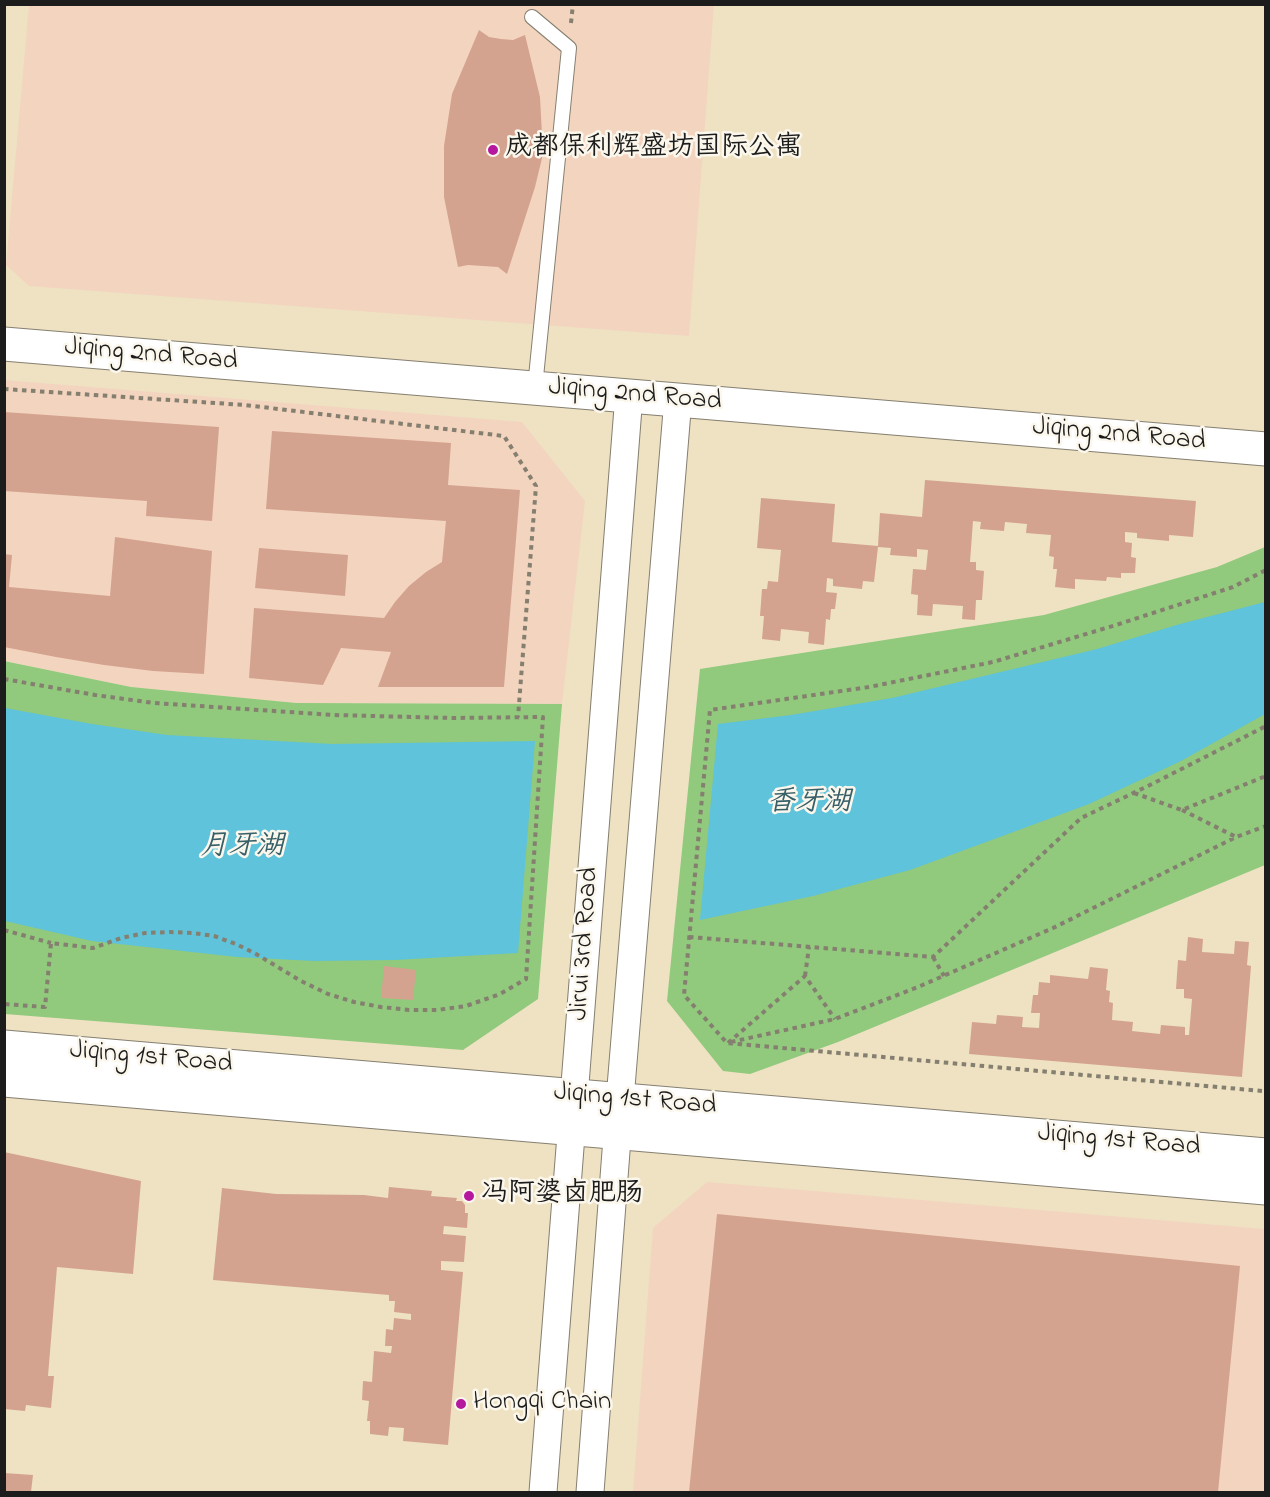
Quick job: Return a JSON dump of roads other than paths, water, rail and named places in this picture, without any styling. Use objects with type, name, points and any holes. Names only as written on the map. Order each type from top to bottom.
[{"type":"street","name":"Jiqing 2nd Road","points":[[4,344],[1266,449]]},
{"type":"street","name":"Jirui 3rd Road","points":[[543,1492],[629,395]]},
{"type":"street","name":"Jirui 3rd Road","points":[[590,1492],[678,399]]},
{"type":"street","name":"Jiqing 1st Road","points":[[4,1047],[1266,1155]]},
{"type":"street","name":"Jiqing 1st Road","points":[[4,1080],[1266,1188]]},
{"type":"lane","points":[[531,17],[569,48],[535,387]]},
{"type":"water","name":"香牙湖","points":[[1265,602],[1265,714],[1181,761],[1089,804],[910,870],[813,896],[700,920],[718,724],[791,715],[892,698],[1097,649]]},
{"type":"water","name":"月牙湖","points":[[5,708],[167,735],[332,744],[535,741],[518,953],[395,960],[314,961],[237,957],[92,941],[5,921]]},
{"type":"place","name":"成都保利辉盛坊国际公寓","points":[[493,150]]},
{"type":"place","name":"冯阿婆卤肥肠","points":[[469,1196]]},
{"type":"place","name":"Hongqi Chain","points":[[461,1404]]}]
